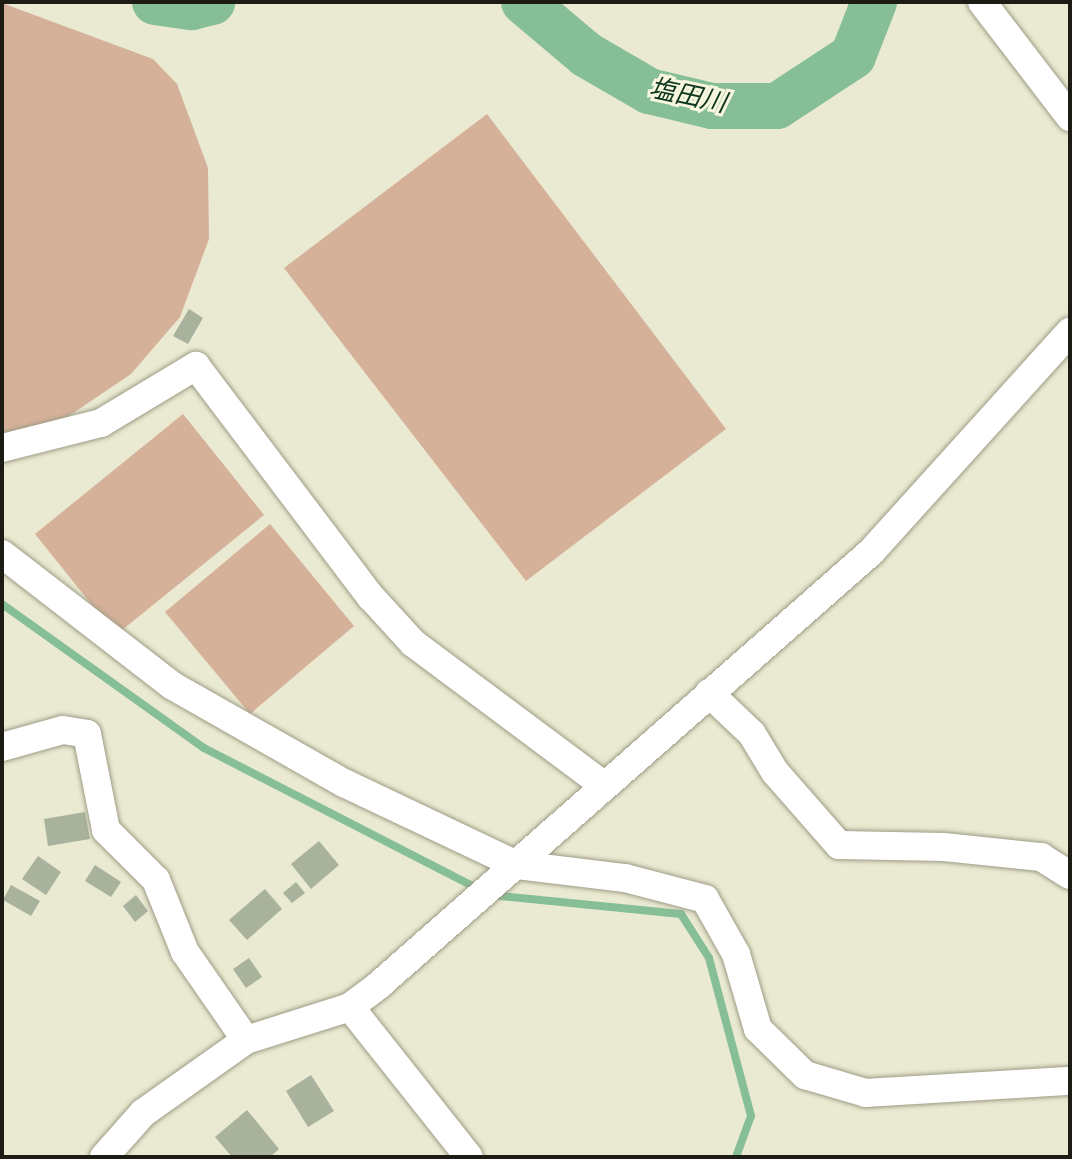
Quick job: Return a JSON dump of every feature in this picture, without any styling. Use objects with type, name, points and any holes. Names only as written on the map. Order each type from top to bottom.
[{"type":"street","points":[[982,2],[1070,117]]},
{"type":"street","points":[[104,1157],[143,1113],[246,1040],[350,1007],[517,865],[602,784],[871,552],[1070,332]]},
{"type":"street","points":[[2,448],[101,423],[196,366],[371,597],[413,643],[602,784]]},
{"type":"street","points":[[2,554],[173,686],[344,783],[517,865],[625,878],[705,899],[736,954],[758,1029],[805,1075],[866,1093],[1070,1081]]},
{"type":"street","points":[[709,693],[752,734],[775,772],[839,845],[944,847],[1041,857],[1070,875]]},
{"type":"street","points":[[2,747],[63,730],[87,734],[106,830],[156,880],[185,952],[246,1040]]},
{"type":"street","points":[[350,1007],[469,1157]]},
{"type":"shaded area","points":[[2,3],[153,59],[177,84],[208,168],[209,239],[180,317],[131,374],[54,426],[2,434]]},
{"type":"shaded area","points":[[487,114],[726,429],[526,581],[284,268]]},
{"type":"shaded area","points":[[183,414],[264,515],[116,635],[35,534]]},
{"type":"shaded area","points":[[270,524],[354,626],[250,714],[165,612]]},
{"type":"building","points":[[189,309],[203,318],[188,344],[173,336]]},
{"type":"building","points":[[85,812],[90,839],[48,846],[44,819]]},
{"type":"building","points":[[319,841],[339,865],[311,889],[291,864]]},
{"type":"building","points":[[38,856],[61,872],[46,895],[22,879]]},
{"type":"building","points":[[95,865],[121,882],[111,897],[85,881]]},
{"type":"building","points":[[296,882],[305,893],[292,903],[283,893]]},
{"type":"building","points":[[11,885],[40,901],[31,916],[3,900]]},
{"type":"building","points":[[265,889],[282,909],[247,940],[229,920]]},
{"type":"building","points":[[136,895],[148,911],[135,922],[123,906]]},
{"type":"building","points":[[249,958],[262,977],[246,988],[233,969]]},
{"type":"building","points":[[311,1075],[334,1111],[308,1127],[286,1091]]},
{"type":"building","points":[[247,1110],[279,1149],[270,1157],[232,1157],[215,1137]]},
{"type":"waterway","name":"塩田川","points":[[155,2],[192,7],[212,2]]},
{"type":"waterway","name":"塩田川","points":[[524,2],[587,55],[649,91],[712,106],[777,106],[853,56],[874,2]]},
{"type":"waterway","points":[[2,604],[204,748],[478,889]]},
{"type":"waterway","points":[[491,895],[681,914],[709,958],[751,1116],[736,1157]]}]
